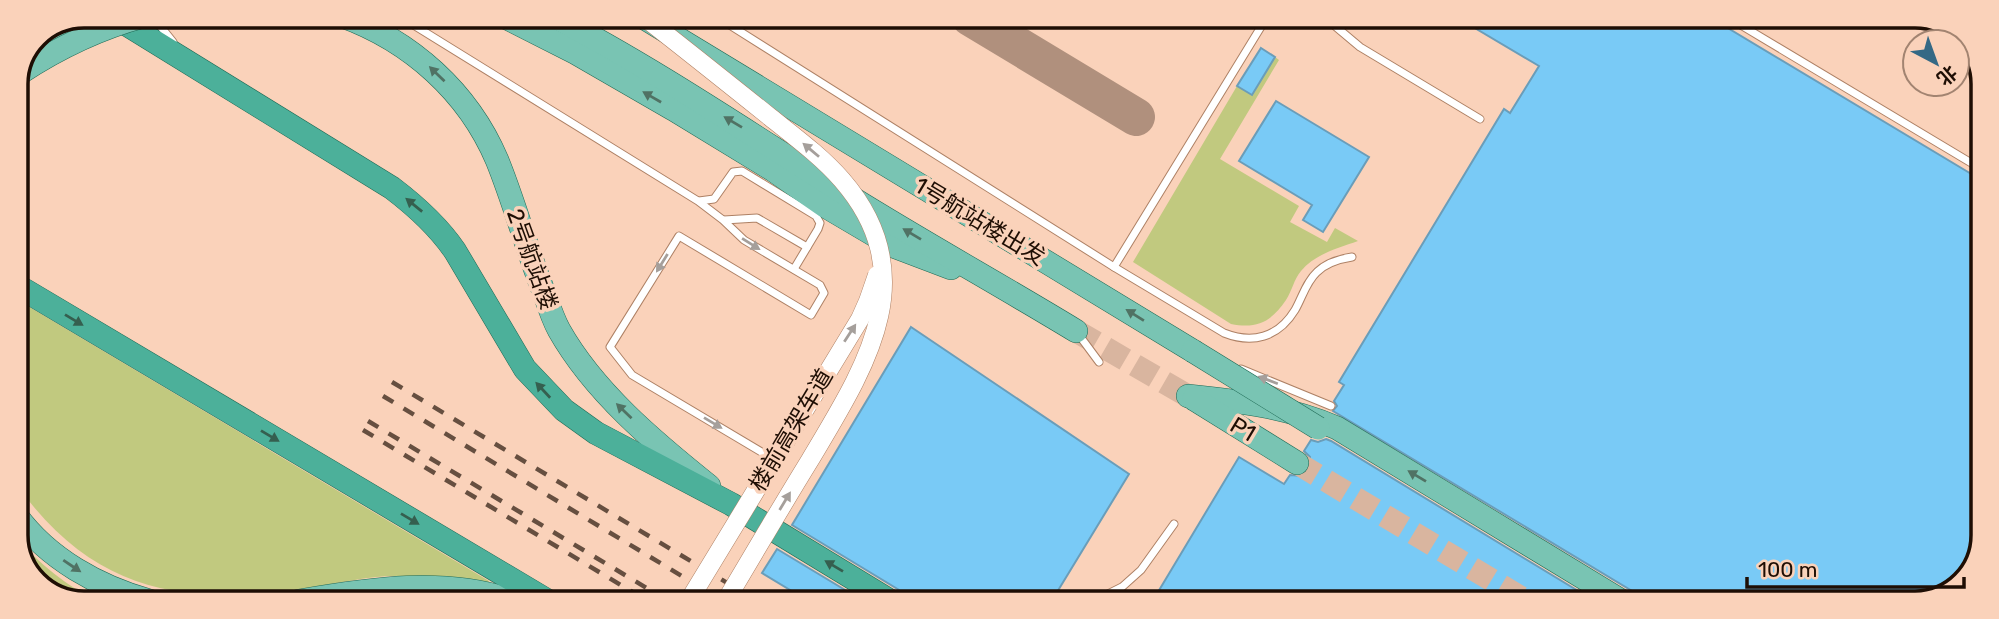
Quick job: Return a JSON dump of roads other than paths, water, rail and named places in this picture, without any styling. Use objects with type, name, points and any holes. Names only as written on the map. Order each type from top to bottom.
[{"type":"highway","points":[[133,28],[392,188],[432,221],[455,251],[525,369],[564,410],[596,433],[731,504],[874,591]]},
{"type":"highway","points":[[28,292],[531,591]]},
{"type":"main road","points":[[31,66],[107,28]]},
{"type":"main road","name":"2号航站楼","points":[[370,28],[386,35],[424,62],[453,90],[479,127],[497,160],[532,262],[559,329],[594,381],[679,461],[731,504]]},
{"type":"main road","points":[[527,28],[576,53],[774,170],[825,206],[893,246],[993,282]]},
{"type":"main road","points":[[576,28],[764,140],[852,198],[1076,331]]},
{"type":"main road","name":"1号航站楼出发","points":[[661,28],[1318,428]]},
{"type":"main road","points":[[47,42],[78,29]]},
{"type":"main road","points":[[774,170],[852,198]]},
{"type":"main road","name":"P1","points":[[1297,463],[1188,396],[1257,404],[1315,418],[1337,428],[1605,591]]},
{"type":"main road","points":[[28,529],[53,554],[87,576],[119,591]]},
{"type":"main road","points":[[380,591],[404,588],[452,588],[466,591]]},
{"type":"street","name":"楼前高架车道","points":[[657,28],[828,165],[868,216],[882,254],[881,309],[876,331],[859,374],[731,591]]},
{"type":"street","name":"楼前高架车道","points":[[695,591],[860,319],[874,287],[882,254]]},
{"type":"lane","points":[[163,28],[198,68]]},
{"type":"lane","points":[[419,28],[698,201],[723,219],[744,240],[820,285],[824,293],[811,315],[678,236],[610,346],[632,375],[763,453]]},
{"type":"lane","points":[[734,28],[1223,333],[1240,339],[1270,334],[1283,326],[1294,312],[1310,279],[1319,270],[1340,259],[1352,257]]},
{"type":"lane","points":[[1114,267],[1260,28]]},
{"type":"lane","points":[[1339,28],[1360,47],[1480,119]]},
{"type":"lane","points":[[1746,28],[1971,163]]},
{"type":"lane","points":[[698,201],[715,199],[733,172],[742,171],[819,219],[818,229],[794,270]]},
{"type":"lane","points":[[723,219],[757,218],[807,247]]},
{"type":"lane","points":[[1076,331],[1099,362]]},
{"type":"lane","points":[[1193,351],[1331,406]]},
{"type":"lane","points":[[1114,591],[1142,570],[1174,524]]},
{"type":"tunnel","points":[[1076,331],[1188,396]]},
{"type":"tunnel","points":[[1297,463],[1510,591]]},
{"type":"railway","points":[[392,382],[741,591]]},
{"type":"railway","points":[[383,396],[707,591]]},
{"type":"railway","points":[[368,421],[652,591]]},
{"type":"railway","points":[[363,430],[631,591]]}]
